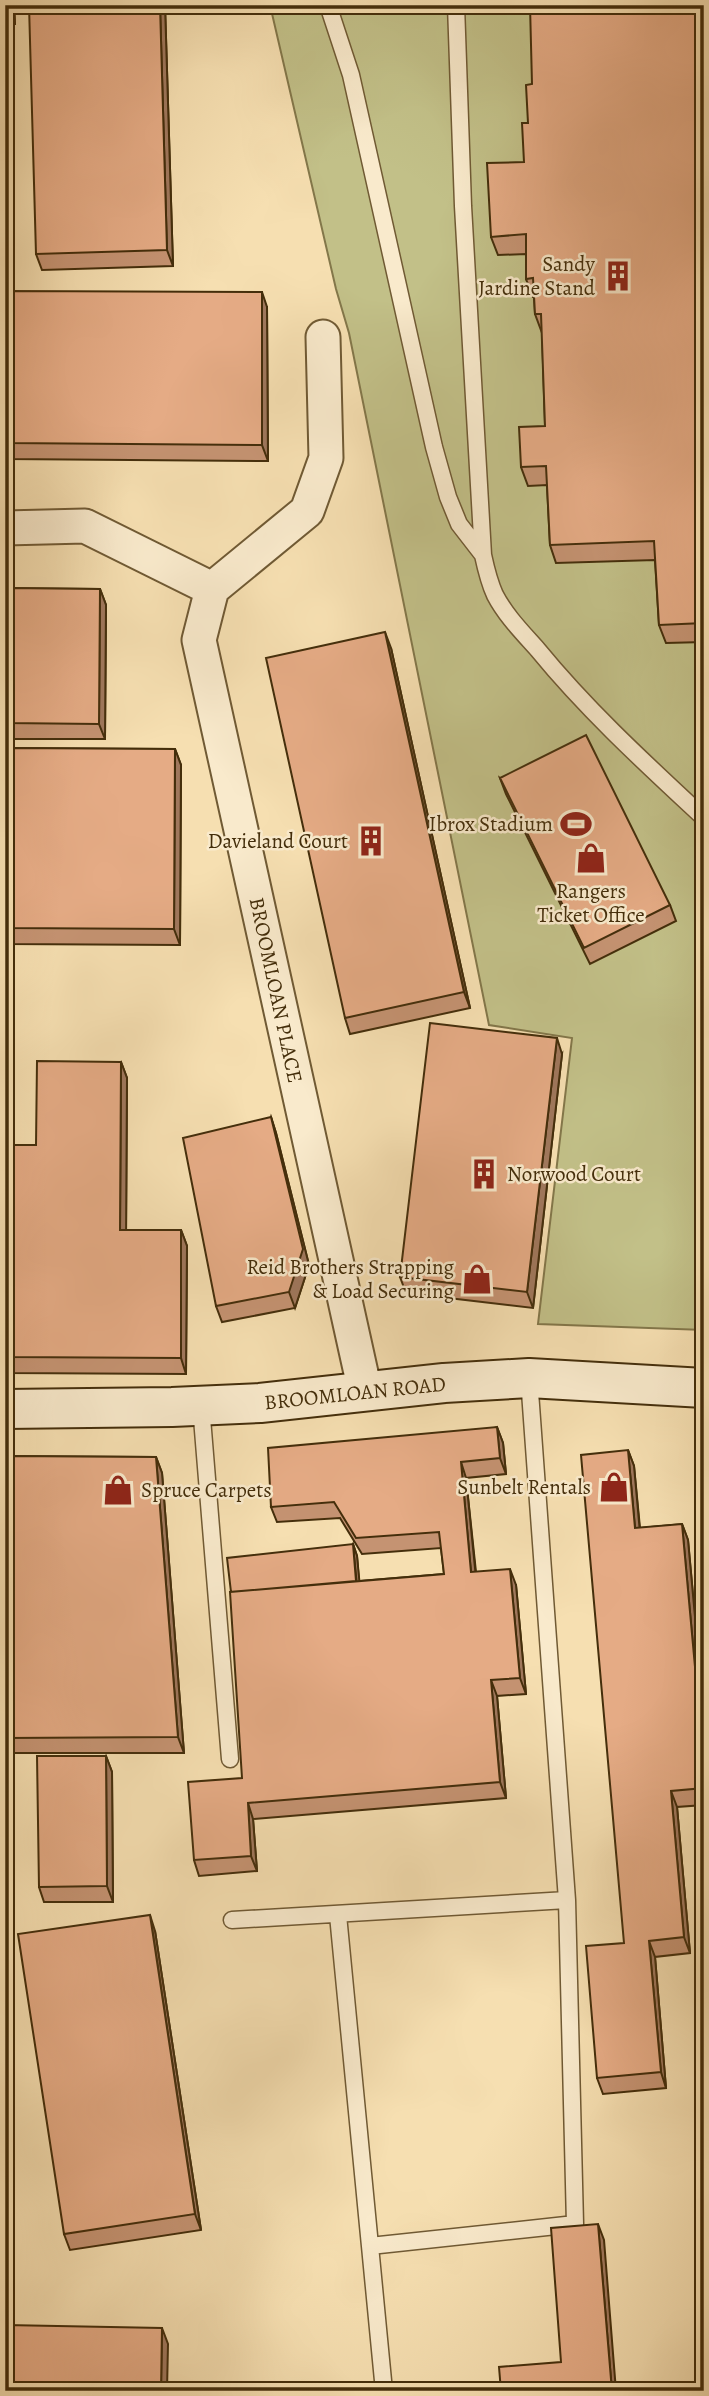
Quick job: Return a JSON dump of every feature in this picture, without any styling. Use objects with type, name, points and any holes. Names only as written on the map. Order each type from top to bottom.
[{"type":"street","points":[[5,528],[85,526],[212,589],[307,511],[326,458],[323,337]]},
{"type":"street","name":"BROOMLOAN PLACE","points":[[212,589],[199,640],[365,1391]]},
{"type":"street","name":"BROOMLOAN ROAD","points":[[5,1409],[260,1403],[444,1383],[529,1378],[704,1388]]},
{"type":"lane","points":[[328,5],[351,75],[434,447],[459,524],[483,555]]},
{"type":"lane","points":[[456,5],[463,206],[483,555],[488,577],[496,597],[559,676],[704,818]]},
{"type":"lane","points":[[370,2246],[575,2224],[567,1899],[529,1378]]},
{"type":"lane","points":[[201,1406],[230,1759]]},
{"type":"lane","points":[[232,1920],[567,1899]]},
{"type":"lane","points":[[338,1915],[384,2391]]},
{"type":"shaded area","name":"Ibrox Stadium","points":[[270,5],[704,5],[704,1330],[538,1324],[572,1038],[489,1025],[349,333],[336,289]]},
{"type":"building","points":[[29,5],[160,5],[167,250],[36,254]]},
{"type":"building","name":"Sandy Jardine Stand","points":[[530,5],[704,5],[704,623],[659,625],[654,541],[550,545],[546,466],[521,467],[519,427],[545,426],[541,314],[535,314],[533,278],[526,279],[526,234],[491,237],[487,163],[524,162],[522,123],[528,123],[526,85],[532,84]]},
{"type":"building","points":[[5,291],[262,292],[262,445],[5,443]]},
{"type":"building","points":[[5,588],[100,589],[99,724],[5,723]]},
{"type":"building","name":"Davieland Court","points":[[385,632],[464,992],[345,1018],[266,658]]},
{"type":"building","name":"Rangers Ticket Office","points":[[586,735],[670,905],[584,948],[500,778]]},
{"type":"building","points":[[5,748],[175,749],[174,929],[5,928]]},
{"type":"building","name":"Norwood Court","points":[[430,1023],[557,1038],[527,1292],[400,1277]]},
{"type":"building","points":[[37,1061],[121,1062],[120,1230],[181,1230],[181,1358],[5,1357],[5,1145],[36,1145]]},
{"type":"building","points":[[271,1117],[303,1249],[289,1292],[216,1306],[183,1138]]},
{"type":"building","points":[[497,1427],[500,1458],[461,1462],[471,1572],[510,1569],[520,1678],[491,1680],[500,1782],[248,1803],[251,1856],[194,1860],[188,1782],[242,1778],[230,1592],[444,1574],[439,1532],[356,1538],[334,1502],[271,1507],[268,1448]]},
{"type":"building","points":[[628,1450],[635,1528],[682,1524],[704,1788],[671,1791],[684,1937],[649,1941],[661,2072],[597,2078],[586,1946],[624,1943],[581,1455]]},
{"type":"building","points":[[5,1456],[156,1457],[178,1737],[5,1738]]},
{"type":"building","points":[[353,1544],[356,1581],[231,1592],[227,1558]]},
{"type":"building","points":[[37,1756],[106,1756],[107,1886],[39,1887]]},
{"type":"building","points":[[150,1915],[195,2214],[64,2234],[18,1934]]},
{"type":"building","points":[[598,2224],[612,2391],[501,2391],[499,2367],[561,2362],[551,2228]]},
{"type":"building","points":[[5,2325],[162,2328],[161,2391],[5,2391]]},
{"type":"place","name":"Sandy Jardine Stand","points":[[618,276]]},
{"type":"place","name":"Ibrox Stadium","points":[[576,824]]},
{"type":"place","name":"Davieland Court","points":[[371,841]]},
{"type":"place","name":"Rangers Ticket Office","points":[[591,858]]},
{"type":"place","name":"Norwood Court","points":[[484,1174]]},
{"type":"place","name":"Reid Brothers Strapping & Load Securing","points":[[477,1279]]},
{"type":"place","name":"Sunbelt Rentals","points":[[614,1487]]},
{"type":"place","name":"Spruce Carpets","points":[[118,1490]]}]
